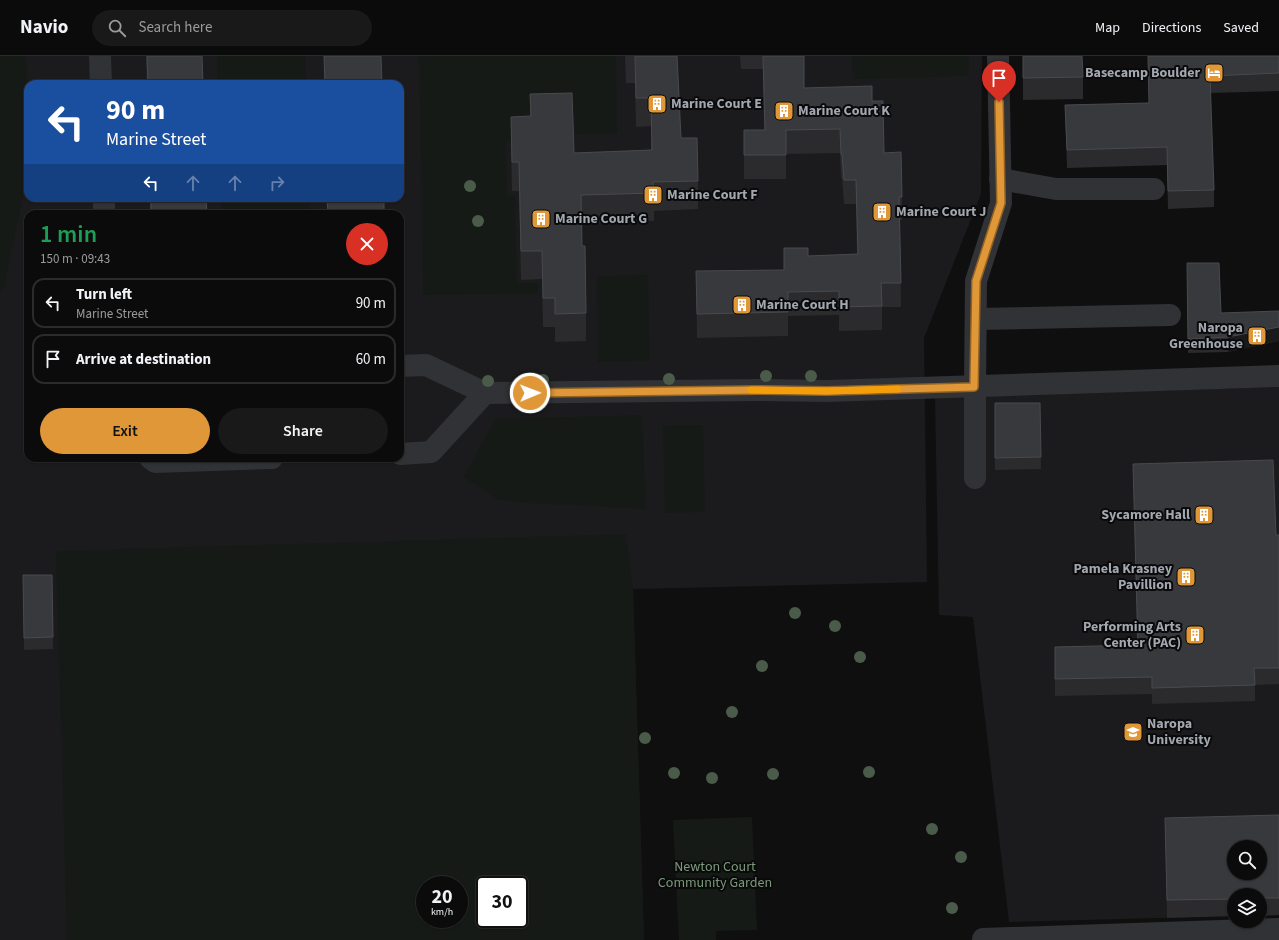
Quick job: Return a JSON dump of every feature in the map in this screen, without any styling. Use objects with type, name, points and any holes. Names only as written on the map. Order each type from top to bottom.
[{"type":"street","points":[[100,56],[101,80]]},
{"type":"street","points":[[975,478],[974,387],[976,281],[1001,203],[998,56]]},
{"type":"street","points":[[1000,178],[1056,189],[1154,189]]},
{"type":"street","points":[[976,319],[1170,315]]},
{"type":"street","points":[[404,366],[426,365],[485,394],[758,390],[827,391],[1279,376]]},
{"type":"street","points":[[404,454],[431,452],[485,394]]},
{"type":"street","points":[[983,939],[1279,929]]},
{"type":"shaded area","points":[[0,56],[982,56],[981,194],[924,338],[927,582],[633,589],[644,940],[0,940]]},
{"type":"shaded area","name":"Naropa University","points":[[1279,387],[1279,915],[1267,902],[1267,888],[1227,888],[1227,916],[1009,922],[973,617],[939,615],[935,397]]},
{"type":"green space","points":[[0,56],[26,56],[28,80],[24,80],[24,192],[4,287],[0,294]]},
{"type":"green space","points":[[217,56],[306,56],[306,80],[218,80]]},
{"type":"green space","points":[[419,56],[616,56],[617,133],[575,134],[575,116],[526,117],[526,140],[506,141],[507,196],[515,196],[517,283],[538,283],[538,293],[423,295]]},
{"type":"green space","points":[[852,56],[969,56],[969,76],[853,79]]},
{"type":"green space","points":[[221,202],[309,202],[310,210],[221,210]]},
{"type":"green space","points":[[648,275],[650,361],[598,362],[597,276]]},
{"type":"green space","points":[[642,415],[646,509],[528,503],[497,499],[464,477],[495,419]]},
{"type":"green space","points":[[703,425],[705,512],[665,513],[663,426]]},
{"type":"green space","points":[[626,534],[633,589],[644,940],[67,940],[56,551]]},
{"type":"green space","name":"Newton Court Community Garden","points":[[752,817],[757,930],[716,931],[716,940],[679,940],[673,820]]},
{"type":"building","points":[[147,56],[202,56],[203,80],[148,80]]},
{"type":"building","points":[[324,56],[381,56],[382,80],[325,80]]},
{"type":"building","points":[[635,56],[677,56],[681,138],[697,138],[698,181],[653,182],[654,193],[581,195],[582,246],[585,246],[586,313],[555,314],[555,298],[543,298],[542,251],[521,251],[519,162],[512,162],[511,117],[531,116],[530,94],[572,93],[574,153],[652,150],[651,98],[636,98]]},
{"type":"building","points":[[763,56],[804,56],[804,88],[872,86],[872,101],[883,101],[884,153],[901,152],[902,197],[899,197],[901,283],[881,283],[882,306],[839,307],[839,291],[788,292],[788,312],[697,314],[696,271],[784,270],[784,248],[808,248],[808,256],[858,254],[856,180],[844,180],[840,129],[786,130],[786,155],[744,155],[744,130],[765,130]]},
{"type":"building","points":[[1023,56],[1082,56],[1083,77],[1023,78]]},
{"type":"building","points":[[1148,56],[1279,56],[1279,73],[1210,76],[1214,190],[1168,191],[1167,147],[1067,150],[1065,105],[1149,103]]},
{"type":"building","points":[[151,202],[206,202],[207,210],[151,210]]},
{"type":"building","points":[[327,202],[384,202],[384,210],[328,210]]},
{"type":"building","points":[[1187,263],[1219,263],[1221,313],[1279,311],[1279,327],[1228,337],[1188,339]]},
{"type":"building","points":[[995,403],[1040,403],[1041,457],[995,458]]},
{"type":"building","points":[[1273,460],[1276,535],[1279,535],[1279,668],[1254,668],[1255,685],[1152,688],[1152,677],[1055,679],[1055,647],[1138,645],[1133,464]]},
{"type":"building","points":[[23,575],[52,575],[53,637],[24,638]]},
{"type":"building","points":[[1279,815],[1279,898],[1267,898],[1267,888],[1227,888],[1227,899],[1167,900],[1165,818]]},
{"type":"slow traffic","points":[[751,390],[827,391],[898,389]]},
{"type":"place","name":"Basecamp Boulder","points":[[1214,73]]},
{"type":"place","name":"Marine Court E","points":[[657,104]]},
{"type":"place","name":"Marine Court K","points":[[784,111]]},
{"type":"place","name":"Marine Court F","points":[[653,195]]},
{"type":"place","name":"Marine Court J","points":[[882,212]]},
{"type":"place","name":"Marine Court G","points":[[541,219]]},
{"type":"place","name":"Marine Court H","points":[[742,305]]},
{"type":"place","name":"Naropa Greenhouse","points":[[1257,336]]},
{"type":"place","name":"Sycamore Hall","points":[[1204,515]]},
{"type":"place","name":"Pamela Krasney Pavillion","points":[[1186,577]]},
{"type":"place","name":"Performing Arts Center (PAC)","points":[[1195,635]]},
{"type":"place","name":"Naropa University","points":[[1133,732]]},
{"type":"route","points":[[530,393],[758,390],[827,391],[974,387],[976,281],[1001,203],[999,102]]}]
